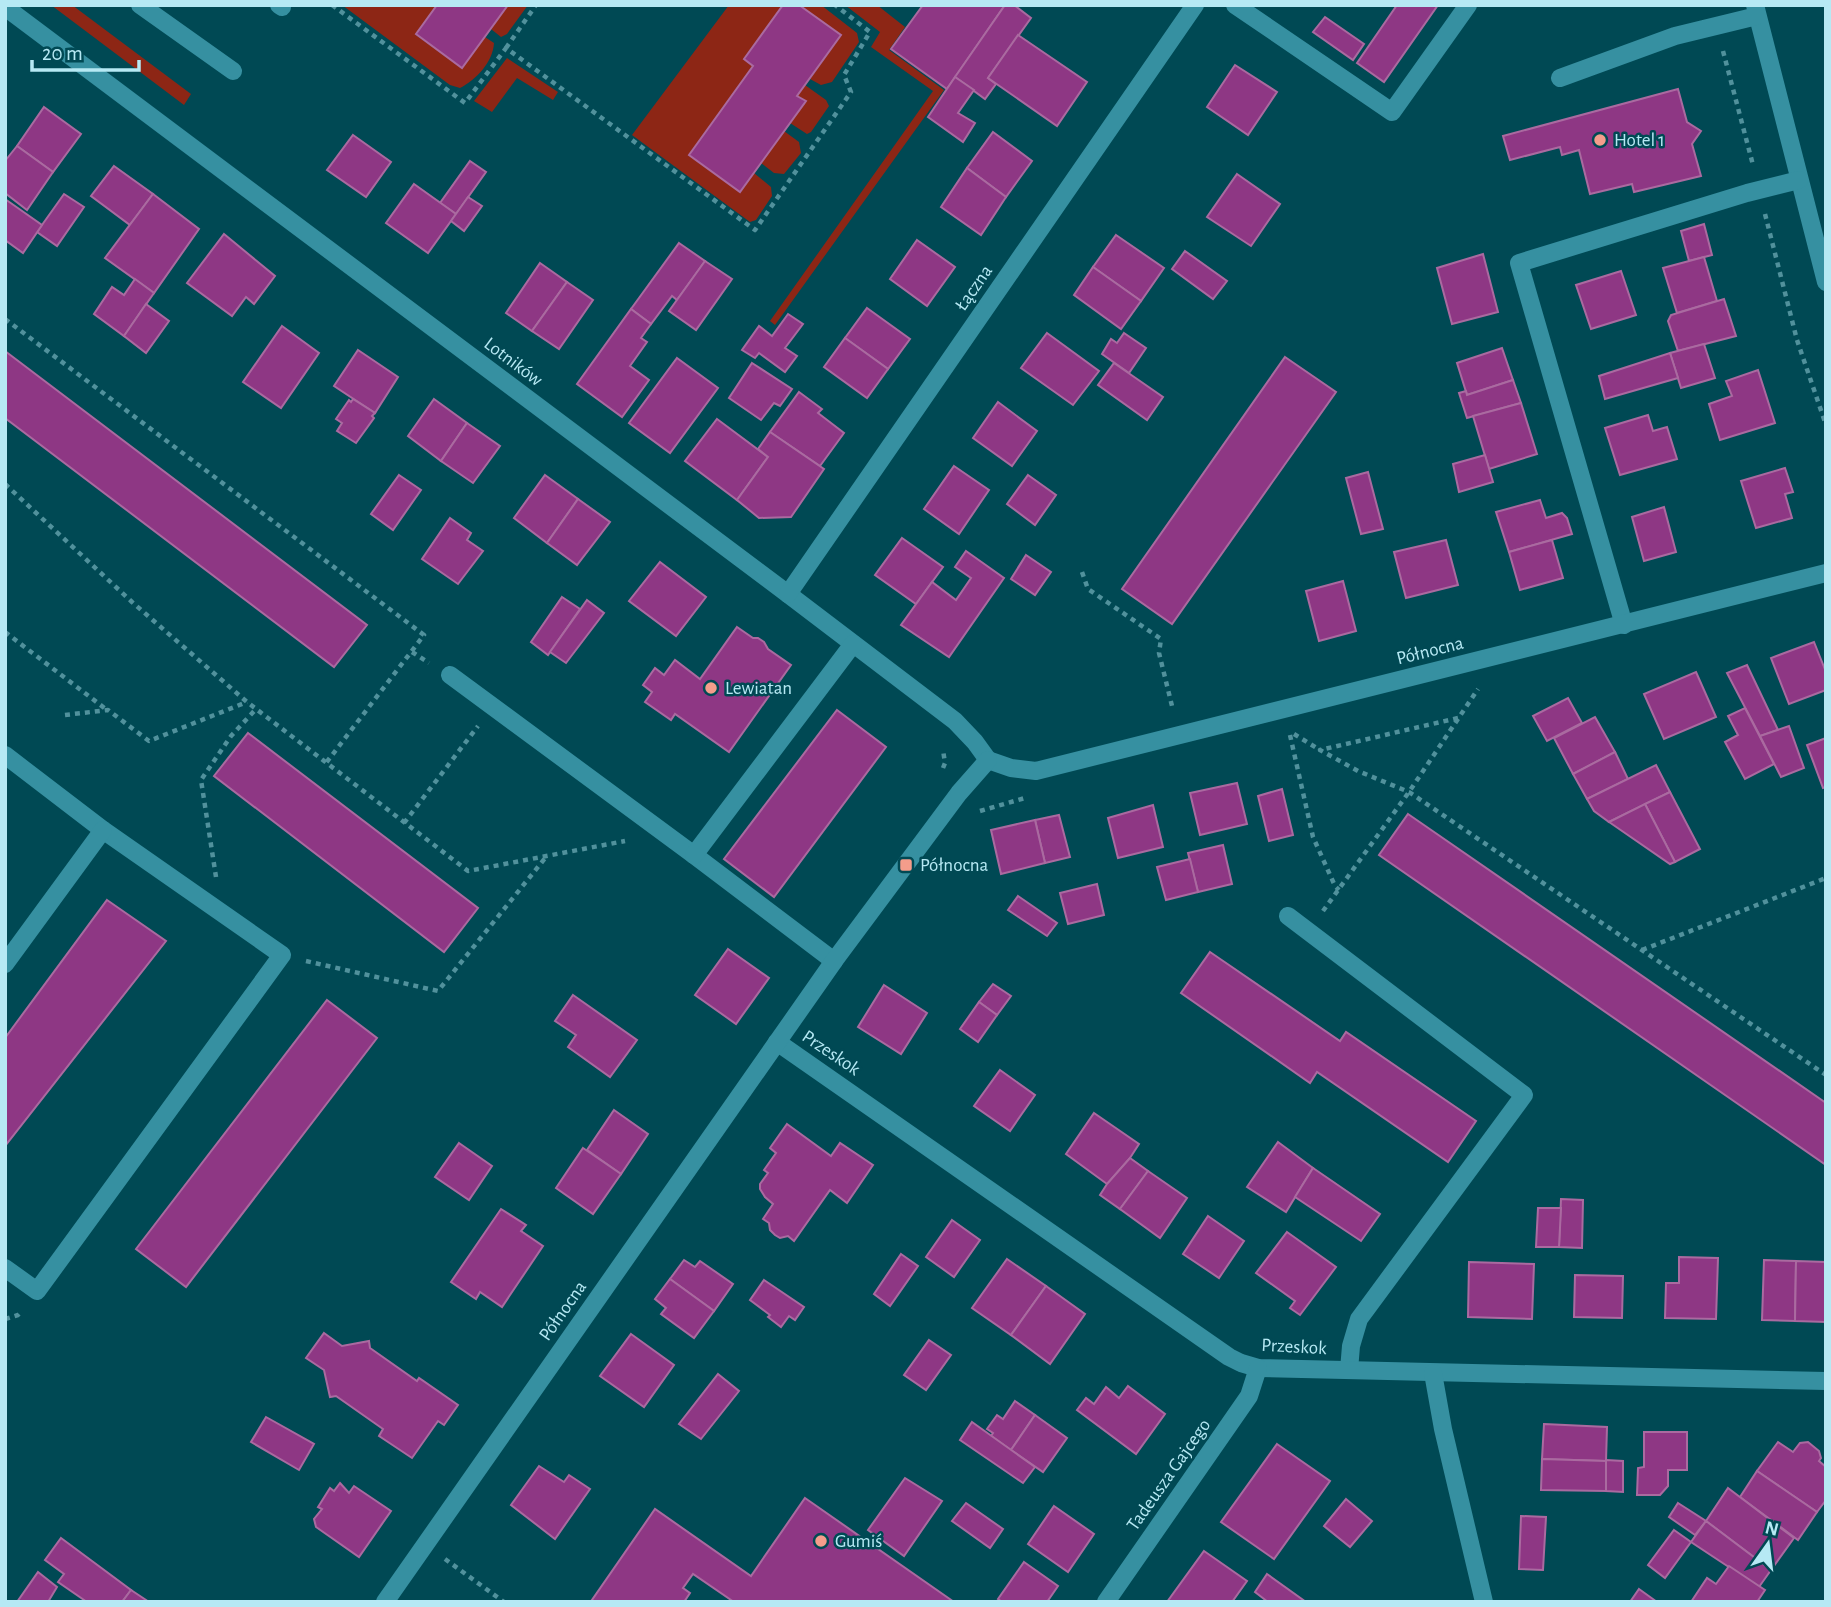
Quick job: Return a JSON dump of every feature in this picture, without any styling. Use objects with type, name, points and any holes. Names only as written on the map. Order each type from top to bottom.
[{"type":"street","points":[[140,5],[233,71]]},
{"type":"street","name":"Łączna","points":[[788,594],[1195,5]]},
{"type":"street","points":[[1235,5],[1392,111],[1468,5]]},
{"type":"street","name":"Lotników","points":[[5,7],[955,721],[975,741],[988,760]]},
{"type":"street","points":[[1560,78],[1675,36],[1756,11],[1826,282]]},
{"type":"street","points":[[1623,625],[1519,263],[1747,193],[1799,180]]},
{"type":"street","name":"Północna","points":[[385,1602],[834,961],[959,793],[988,760],[1011,768],[1036,771],[1826,573]]},
{"type":"street","points":[[694,855],[853,644]]},
{"type":"street","points":[[450,676],[834,961]]},
{"type":"street","points":[[5,755],[103,830],[282,956],[37,1291],[5,1268]]},
{"type":"street","points":[[5,964],[103,830]]},
{"type":"street","points":[[1288,916],[1524,1095],[1359,1319],[1351,1346],[1349,1370]]},
{"type":"street","name":"Przeskok","points":[[778,1042],[1241,1363],[1258,1368],[1826,1381]]},
{"type":"street","name":"Tadeusza Gajcego","points":[[1106,1602],[1249,1396],[1258,1368]]},
{"type":"street","points":[[1433,1373],[1443,1429],[1484,1602]]},
{"type":"path","points":[[332,5],[465,103],[536,5]]},
{"type":"path","points":[[506,48],[755,230],[852,92],[844,75],[870,32],[835,5]]},
{"type":"path","points":[[5,319],[424,635],[326,763]]},
{"type":"path","points":[[5,484],[132,602],[247,702],[468,871],[625,841]]},
{"type":"path","points":[[1082,572],[1088,589],[1161,639],[1159,653],[1174,715]]},
{"type":"path","points":[[5,632],[149,741],[247,702]]},
{"type":"path","points":[[1308,931],[1409,792],[1484,681]]},
{"type":"path","points":[[404,823],[493,708]]},
{"type":"path","points":[[221,913],[201,780],[231,736],[256,709]]},
{"type":"path","points":[[65,715],[108,710]]},
{"type":"path","points":[[1458,718],[1320,750],[1358,771],[1409,792],[1826,1075]]},
{"type":"path","points":[[1290,731],[1313,837],[1335,887],[1339,890]]},
{"type":"path","points":[[282,956],[438,991],[547,856]]},
{"type":"path","points":[[1641,950],[1826,878]]},
{"type":"path","points":[[5,1320],[18,1315],[24,1305]]},
{"type":"path","points":[[443,1557],[504,1602]]},
{"type":"path","points":[[492,1593],[494,1602]]},
{"type":"shaded area","points":[[51,5],[72,5],[191,94],[184,105]]},
{"type":"shaded area","points":[[342,5],[437,5],[416,35],[462,68],[485,37],[494,43],[491,57],[483,70],[472,80],[460,88],[450,85]]},
{"type":"shaded area","points":[[508,5],[528,5],[507,34],[501,37],[491,29]]},
{"type":"shaded area","points":[[729,5],[783,5],[753,66],[689,155],[740,192],[754,173],[771,187],[772,196],[756,220],[750,222],[632,135]]},
{"type":"shaded area","points":[[799,5],[821,5],[857,33],[859,42],[832,82],[821,85],[810,79],[841,35]]},
{"type":"shaded area","points":[[845,5],[877,5],[905,27],[889,50],[944,90],[775,325],[770,321],[933,91],[871,47],[880,32]]},
{"type":"shaded area","points":[[507,58],[558,92],[553,100],[517,78],[492,112],[474,101]]},
{"type":"shaded area","points":[[805,85],[826,100],[829,106],[807,134],[790,123],[805,101],[797,96]]},
{"type":"shaded area","points":[[784,131],[799,142],[801,153],[784,174],[774,173],[761,163]]},
{"type":"building","points":[[437,5],[508,5],[462,68],[416,34]]},
{"type":"building","points":[[783,5],[799,5],[841,35],[797,96],[806,101],[740,192],[689,155],[753,66],[744,59]]},
{"type":"building","points":[[923,5],[1005,5],[947,89],[891,49]]},
{"type":"building","points":[[1005,5],[1014,5],[1031,18],[988,78],[996,84],[985,99],[955,77]]},
{"type":"building","points":[[1397,5],[1438,5],[1384,82],[1357,63]]},
{"type":"building","points":[[1325,17],[1364,44],[1353,60],[1313,32]]},
{"type":"building","points":[[1018,35],[1087,82],[1057,126],[988,78]]},
{"type":"building","points":[[1235,65],[1277,92],[1248,135],[1207,107]]},
{"type":"building","points":[[955,77],[974,90],[958,113],[975,123],[963,142],[928,117]]},
{"type":"building","name":"Hotel 1","points":[[1678,89],[1687,122],[1701,131],[1692,144],[1701,176],[1634,192],[1632,184],[1590,194],[1579,150],[1562,155],[1560,147],[1510,160],[1503,136]]},
{"type":"building","points":[[44,107],[81,134],[53,172],[17,146]]},
{"type":"building","points":[[993,132],[1032,161],[1006,197],[967,168]]},
{"type":"building","points":[[353,135],[391,162],[366,197],[327,170]]},
{"type":"building","points":[[17,146],[53,172],[27,210],[5,193],[5,161]]},
{"type":"building","points":[[470,161],[486,172],[456,214],[440,203]]},
{"type":"building","points":[[114,166],[153,194],[130,225],[91,196]]},
{"type":"building","points":[[967,168],[1006,197],[981,235],[941,207]]},
{"type":"building","points":[[1237,174],[1280,204],[1251,246],[1207,217]]},
{"type":"building","points":[[414,184],[456,214],[428,253],[386,223]]},
{"type":"building","points":[[64,194],[84,207],[57,246],[37,232]]},
{"type":"building","points":[[153,194],[199,229],[154,293],[105,258]]},
{"type":"building","points":[[468,197],[482,206],[464,231],[451,221]]},
{"type":"building","points":[[5,199],[42,225],[23,253],[5,240]]},
{"type":"building","points":[[1704,224],[1712,255],[1689,261],[1681,231]]},
{"type":"building","points":[[224,234],[275,276],[254,304],[246,297],[232,316],[187,283]]},
{"type":"building","points":[[1116,235],[1164,268],[1141,301],[1093,267]]},
{"type":"building","points":[[917,240],[955,267],[927,306],[890,279]]},
{"type":"building","points":[[679,243],[705,261],[677,300],[672,296],[651,324],[631,309]]},
{"type":"building","points":[[1185,251],[1227,281],[1213,299],[1172,269]]},
{"type":"building","points":[[1483,254],[1498,312],[1452,324],[1437,268]]},
{"type":"building","points":[[1704,257],[1717,301],[1677,313],[1663,268]]},
{"type":"building","points":[[705,261],[732,279],[696,330],[669,311]]},
{"type":"building","points":[[540,263],[567,282],[532,331],[506,313]]},
{"type":"building","points":[[1093,267],[1141,301],[1121,329],[1074,295]]},
{"type":"building","points":[[1621,271],[1636,315],[1591,329],[1576,285]]},
{"type":"building","points":[[135,279],[154,293],[124,336],[94,314],[112,287],[124,295]]},
{"type":"building","points":[[567,282],[593,300],[559,349],[532,331]]},
{"type":"building","points":[[1724,299],[1736,336],[1678,351],[1668,321],[1671,315]]},
{"type":"building","points":[[146,304],[169,321],[146,353],[124,336]]},
{"type":"building","points":[[867,308],[910,339],[888,369],[845,338]]},
{"type":"building","points":[[631,309],[651,324],[641,338],[647,342],[630,366],[649,380],[622,417],[577,384]]},
{"type":"building","points":[[788,314],[803,324],[785,348],[797,356],[785,372],[759,353],[755,358],[742,350],[759,326],[772,336]]},
{"type":"building","points":[[282,326],[319,353],[281,408],[243,382]]},
{"type":"building","points":[[1047,333],[1099,371],[1073,405],[1021,368]]},
{"type":"building","points":[[1124,333],[1146,348],[1129,373],[1102,354],[1111,339],[1117,343]]},
{"type":"building","points":[[845,338],[888,369],[867,398],[824,367]]},
{"type":"building","points":[[1704,344],[1715,378],[1681,388],[1670,353]]},
{"type":"building","points":[[1502,348],[1513,380],[1467,395],[1457,363]]},
{"type":"building","points":[[358,350],[398,377],[375,413],[334,386]]},
{"type":"building","points":[[5,351],[367,625],[334,667],[5,418]]},
{"type":"building","points":[[1670,353],[1678,378],[1605,399],[1599,376]]},
{"type":"building","points":[[1285,357],[1336,392],[1172,624],[1122,589]]},
{"type":"building","points":[[677,358],[718,388],[670,453],[629,423]]},
{"type":"building","points":[[752,363],[792,389],[780,406],[774,403],[761,420],[729,398]]},
{"type":"building","points":[[1114,363],[1163,397],[1147,420],[1098,385]]},
{"type":"building","points":[[1758,370],[1775,423],[1720,440],[1709,404],[1732,396],[1726,381]]},
{"type":"building","points":[[1513,380],[1521,403],[1467,418],[1459,393],[1466,391],[1467,395]]},
{"type":"building","points":[[799,392],[822,409],[818,413],[844,433],[820,466],[770,432]]},
{"type":"building","points":[[353,399],[375,413],[356,443],[337,431],[342,423],[336,419],[349,400],[351,402]]},
{"type":"building","points":[[434,399],[467,423],[441,461],[408,436]]},
{"type":"building","points":[[998,402],[1037,431],[1012,466],[973,438]]},
{"type":"building","points":[[1521,403],[1537,454],[1489,469],[1473,416]]},
{"type":"building","points":[[1648,415],[1653,431],[1667,427],[1677,459],[1620,475],[1605,428]]},
{"type":"building","points":[[717,419],[768,457],[737,500],[685,461]]},
{"type":"building","points":[[467,423],[500,446],[473,483],[441,461]]},
{"type":"building","points":[[770,432],[824,469],[791,517],[759,518],[737,500],[768,457],[758,449]]},
{"type":"building","points":[[1485,455],[1493,482],[1459,492],[1453,464]]},
{"type":"building","points":[[954,466],[989,490],[959,534],[924,509]]},
{"type":"building","points":[[1785,468],[1793,492],[1785,494],[1792,518],[1756,528],[1741,481]]},
{"type":"building","points":[[1368,472],[1383,529],[1361,534],[1346,478]]},
{"type":"building","points":[[399,475],[421,490],[393,530],[371,514]]},
{"type":"building","points":[[545,475],[578,499],[547,543],[514,518]]},
{"type":"building","points":[[1028,475],[1056,495],[1035,525],[1007,504]]},
{"type":"building","points":[[578,499],[610,522],[577,565],[547,543]]},
{"type":"building","points":[[1540,500],[1546,518],[1562,513],[1567,518],[1572,534],[1509,552],[1496,512]]},
{"type":"building","points":[[1664,507],[1676,552],[1644,561],[1632,517]]},
{"type":"building","points":[[450,518],[471,533],[467,540],[483,551],[458,584],[422,559]]},
{"type":"building","points":[[902,538],[943,567],[916,604],[875,575]]},
{"type":"building","points":[[1446,540],[1458,585],[1406,598],[1394,552]]},
{"type":"building","points":[[1552,540],[1563,578],[1520,590],[1509,552]]},
{"type":"building","points":[[966,551],[1004,578],[949,657],[901,625],[932,582],[956,600],[971,578],[955,567]]},
{"type":"building","points":[[1026,555],[1051,572],[1035,595],[1011,579]]},
{"type":"building","points":[[660,562],[706,597],[676,636],[629,601]]},
{"type":"building","points":[[1343,581],[1356,631],[1319,641],[1306,591]]},
{"type":"building","points":[[562,597],[580,609],[548,655],[531,642]]},
{"type":"building","points":[[587,600],[604,613],[566,663],[550,652]]},
{"type":"building","name":"Lewiatan","points":[[737,627],[764,642],[768,649],[791,665],[729,752],[675,714],[671,720],[645,702],[652,692],[643,685],[655,668],[664,675],[675,660],[700,679]]},
{"type":"building","points":[[1814,642],[1826,672],[1826,690],[1789,704],[1771,658]]},
{"type":"building","points":[[1747,665],[1778,730],[1760,736],[1727,673]]},
{"type":"building","points":[[1696,672],[1716,717],[1664,739],[1644,694]]},
{"type":"building","points":[[1568,698],[1582,723],[1547,741],[1533,716]]},
{"type":"building","points":[[1745,708],[1774,764],[1745,779],[1725,742],[1738,735],[1728,716]]},
{"type":"building","points":[[837,710],[886,747],[774,897],[724,859]]},
{"type":"building","points":[[1595,717],[1615,752],[1573,774],[1554,738]]},
{"type":"building","points":[[1789,726],[1804,768],[1781,777],[1760,736]]},
{"type":"building","points":[[248,733],[478,908],[444,952],[214,776]]},
{"type":"building","points":[[1826,738],[1826,787],[1823,788],[1807,745]]},
{"type":"building","points":[[1615,752],[1628,779],[1587,799],[1573,774]]},
{"type":"building","points":[[1656,765],[1670,792],[1609,822],[1594,811],[1587,799]]},
{"type":"building","points":[[1237,783],[1247,824],[1200,835],[1190,793]]},
{"type":"building","points":[[1282,789],[1293,835],[1269,841],[1258,796]]},
{"type":"building","points":[[1670,792],[1700,849],[1675,862],[1645,804]]},
{"type":"building","points":[[1645,804],[1675,862],[1670,864],[1609,822]]},
{"type":"building","points":[[1153,805],[1163,847],[1118,858],[1108,818]]},
{"type":"building","points":[[1408,814],[1826,1103],[1826,1165],[1379,855]]},
{"type":"building","points":[[1059,815],[1070,857],[1045,863],[1035,820]]},
{"type":"building","points":[[1035,820],[1045,863],[1001,874],[991,830]]},
{"type":"building","points":[[1223,845],[1232,884],[1198,892],[1188,853]]},
{"type":"building","points":[[1190,859],[1198,892],[1166,900],[1157,867]]},
{"type":"building","points":[[1097,884],[1104,915],[1068,924],[1060,893]]},
{"type":"building","points":[[1018,896],[1057,923],[1047,936],[1008,910]]},
{"type":"building","points":[[107,900],[166,941],[5,1146],[5,1038]]},
{"type":"building","points":[[728,949],[769,978],[736,1024],[695,995]]},
{"type":"building","points":[[1210,952],[1340,1041],[1346,1032],[1476,1121],[1448,1162],[1317,1072],[1310,1083],[1181,993]]},
{"type":"building","points":[[993,984],[1011,996],[997,1015],[979,1002]]},
{"type":"building","points":[[884,985],[927,1013],[901,1054],[858,1027]]},
{"type":"building","points":[[573,995],[637,1040],[610,1077],[568,1047],[576,1035],[555,1021]]},
{"type":"building","points":[[327,1000],[377,1038],[186,1287],[136,1249]]},
{"type":"building","points":[[979,1002],[997,1015],[978,1042],[960,1029]]},
{"type":"building","points":[[1000,1070],[1035,1095],[1010,1131],[974,1106]]},
{"type":"building","points":[[614,1110],[648,1134],[621,1174],[587,1150]]},
{"type":"building","points":[[1094,1113],[1139,1144],[1107,1184],[1066,1154]]},
{"type":"building","points":[[787,1124],[831,1156],[840,1143],[873,1165],[847,1203],[830,1190],[794,1241],[788,1236],[780,1238],[770,1230],[769,1223],[763,1219],[773,1204],[760,1189],[760,1184],[768,1173],[764,1170],[776,1153],[770,1148]]},
{"type":"building","points":[[1278,1142],[1313,1168],[1286,1212],[1247,1187]]},
{"type":"building","points":[[459,1143],[492,1166],[469,1200],[435,1177]]},
{"type":"building","points":[[583,1148],[621,1174],[593,1214],[556,1188]]},
{"type":"building","points":[[1130,1158],[1148,1171],[1120,1209],[1100,1195]]},
{"type":"building","points":[[1313,1168],[1380,1214],[1361,1241],[1295,1197]]},
{"type":"building","points":[[1148,1171],[1187,1198],[1160,1238],[1120,1209]]},
{"type":"building","points":[[1561,1199],[1583,1200],[1582,1248],[1559,1247]]},
{"type":"building","points":[[1538,1208],[1561,1208],[1559,1247],[1536,1247]]},
{"type":"building","points":[[501,1209],[526,1225],[521,1231],[543,1246],[502,1307],[480,1292],[476,1299],[451,1282]]},
{"type":"building","points":[[1208,1216],[1244,1241],[1219,1278],[1183,1254]]},
{"type":"building","points":[[952,1220],[980,1240],[954,1277],[926,1257]]},
{"type":"building","points":[[1287,1232],[1336,1267],[1300,1315],[1290,1308],[1295,1301],[1256,1273]]},
{"type":"building","points":[[901,1254],[918,1266],[890,1306],[874,1294]]},
{"type":"building","points":[[1679,1257],[1718,1258],[1716,1319],[1665,1318],[1666,1283],[1679,1283]]},
{"type":"building","points":[[1007,1259],[1046,1286],[1011,1335],[972,1308]]},
{"type":"building","points":[[684,1260],[695,1267],[700,1261],[733,1284],[714,1311],[670,1279]]},
{"type":"building","points":[[1764,1260],[1796,1261],[1795,1321],[1762,1320]]},
{"type":"building","points":[[1796,1261],[1826,1262],[1826,1322],[1795,1321]]},
{"type":"building","points":[[1469,1262],[1534,1264],[1532,1319],[1468,1317]]},
{"type":"building","points":[[1575,1275],[1623,1276],[1622,1318],[1574,1317]]},
{"type":"building","points":[[670,1279],[714,1311],[694,1338],[661,1314],[666,1308],[655,1299]]},
{"type":"building","points":[[764,1280],[804,1307],[795,1320],[789,1316],[781,1327],[750,1300]]},
{"type":"building","points":[[1046,1286],[1085,1314],[1050,1364],[1011,1335]]},
{"type":"building","points":[[324,1333],[342,1346],[369,1341],[370,1348],[417,1381],[419,1378],[458,1405],[444,1425],[438,1421],[412,1458],[379,1436],[383,1429],[336,1396],[330,1397],[324,1370],[306,1358]]},
{"type":"building","points":[[631,1334],[674,1365],[644,1407],[600,1376]]},
{"type":"building","points":[[929,1340],[951,1355],[926,1390],[904,1375]]},
{"type":"building","points":[[718,1374],[739,1391],[701,1439],[679,1424]]},
{"type":"building","points":[[1128,1386],[1165,1414],[1136,1454],[1077,1410],[1086,1398],[1094,1404],[1106,1387],[1119,1398]]},
{"type":"building","points":[[1015,1401],[1035,1415],[1011,1450],[991,1436],[993,1433],[987,1429],[997,1415],[1003,1419]]},
{"type":"building","points":[[1035,1415],[1067,1438],[1043,1472],[1011,1450]]},
{"type":"building","points":[[266,1417],[314,1444],[299,1470],[251,1442]]},
{"type":"building","points":[[972,1422],[1035,1467],[1023,1483],[960,1440]]},
{"type":"building","points":[[1544,1424],[1607,1427],[1606,1461],[1542,1459]]},
{"type":"building","points":[[1644,1432],[1687,1432],[1687,1470],[1668,1470],[1668,1486],[1660,1495],[1637,1495],[1638,1468],[1644,1467]]},
{"type":"building","points":[[1778,1442],[1793,1452],[1800,1443],[1808,1442],[1819,1451],[1819,1461],[1826,1467],[1826,1500],[1817,1512],[1757,1471]]},
{"type":"building","points":[[1277,1444],[1330,1481],[1274,1559],[1221,1522]]},
{"type":"building","points":[[1542,1459],[1606,1461],[1606,1491],[1541,1490]]},
{"type":"building","points":[[1606,1460],[1623,1461],[1623,1492],[1606,1491]]},
{"type":"building","points":[[539,1466],[564,1482],[569,1475],[590,1489],[555,1539],[511,1505]]},
{"type":"building","points":[[1757,1471],[1817,1512],[1798,1540],[1740,1497]]},
{"type":"building","points":[[905,1478],[942,1501],[904,1556],[868,1530]]},
{"type":"building","points":[[340,1483],[349,1493],[354,1486],[391,1511],[359,1557],[316,1527],[314,1519],[322,1509],[318,1507],[330,1488],[334,1491]]},
{"type":"building","points":[[1728,1488],[1794,1538],[1771,1570],[1706,1521]]},
{"type":"building","name":"Gumiś","points":[[805,1498],[954,1602],[734,1602],[693,1574],[683,1588],[690,1593],[684,1602],[592,1600],[655,1509],[751,1576]]},
{"type":"building","points":[[1346,1499],[1372,1521],[1350,1547],[1324,1526]]},
{"type":"building","points":[[966,1503],[1003,1529],[990,1548],[952,1521]]},
{"type":"building","points":[[1678,1503],[1706,1521],[1695,1535],[1669,1517]]},
{"type":"building","points":[[1054,1506],[1094,1534],[1068,1572],[1028,1544]]},
{"type":"building","points":[[1521,1516],[1546,1517],[1543,1570],[1519,1569]]},
{"type":"building","points":[[1706,1521],[1771,1570],[1759,1587],[1691,1542]]},
{"type":"building","points":[[1674,1530],[1691,1542],[1665,1578],[1648,1565]]},
{"type":"building","points":[[61,1538],[131,1590],[122,1602],[87,1602],[58,1582],[64,1574],[45,1560]]},
{"type":"building","points":[[1204,1551],[1247,1581],[1232,1602],[1167,1602]]},
{"type":"building","points":[[1024,1562],[1058,1586],[1047,1602],[1002,1602],[998,1599]]},
{"type":"building","points":[[1729,1566],[1765,1590],[1757,1602],[1691,1602],[1707,1578],[1716,1584]]},
{"type":"building","points":[[38,1572],[57,1587],[48,1602],[17,1602]]},
{"type":"building","points":[[1267,1574],[1306,1602],[1268,1602],[1255,1592]]},
{"type":"building","points":[[1639,1589],[1657,1602],[1630,1602]]},
{"type":"building","points":[[131,1590],[149,1602],[122,1602]]},
{"type":"place","name":"Hotel 1","points":[[1600,140]]},
{"type":"place","name":"Lewiatan","points":[[711,688]]},
{"type":"place","name":"Północna","points":[[906,865]]},
{"type":"place","name":"Gumiś","points":[[821,1541]]}]
